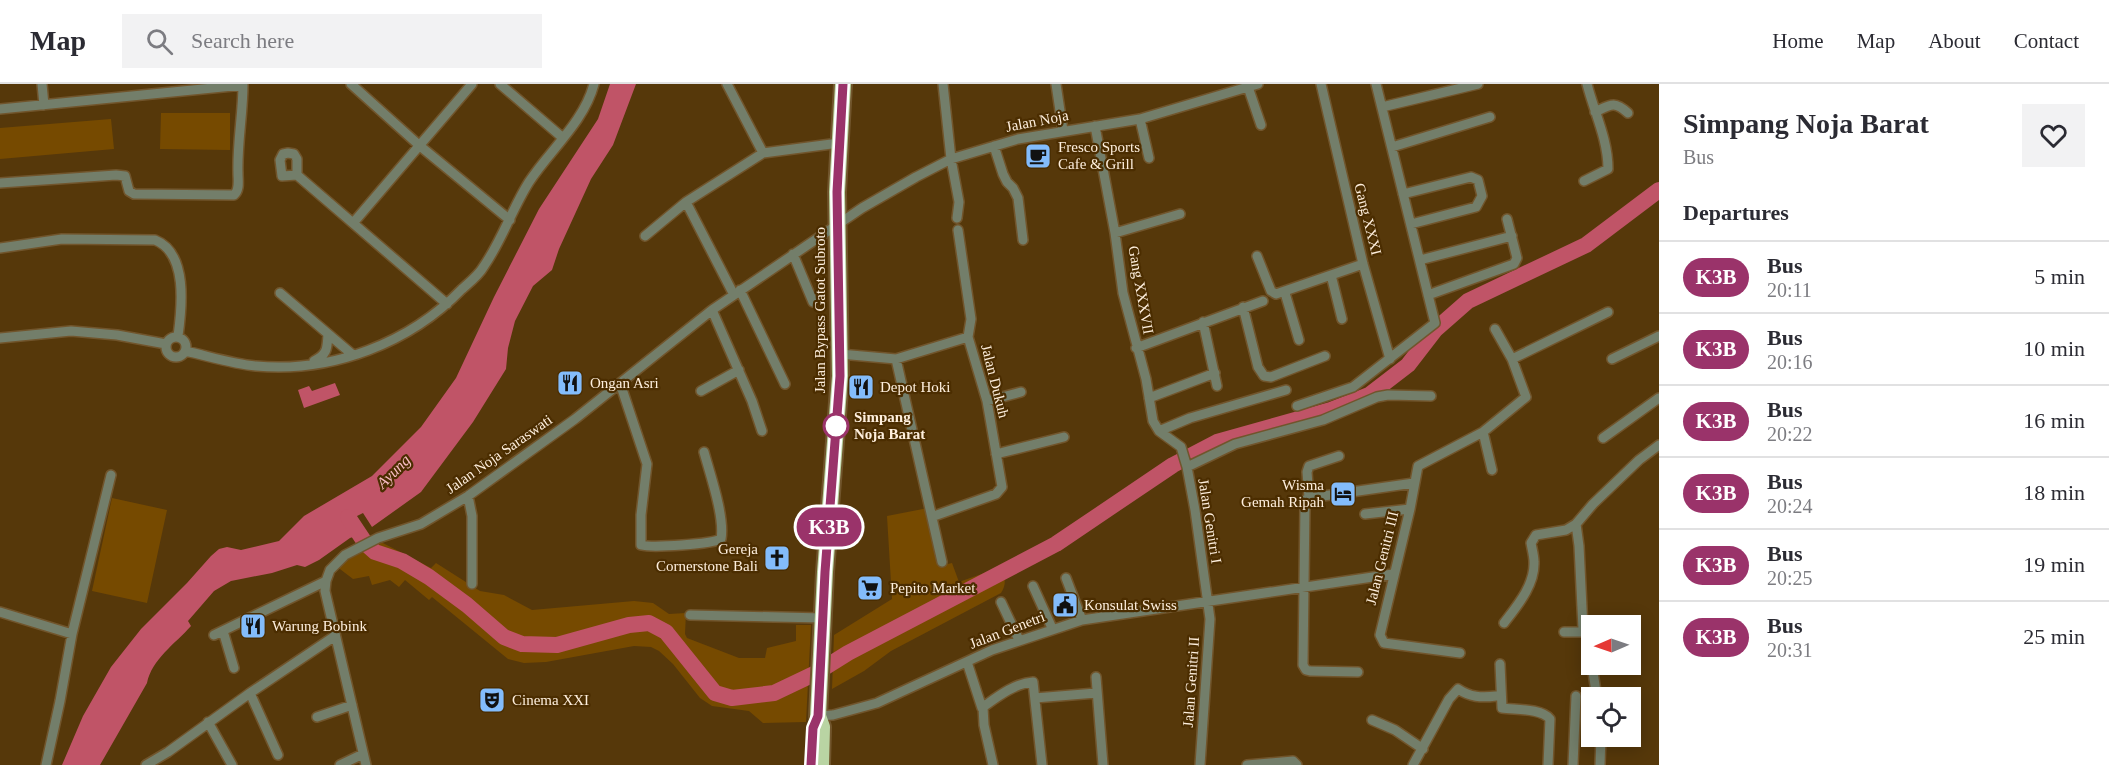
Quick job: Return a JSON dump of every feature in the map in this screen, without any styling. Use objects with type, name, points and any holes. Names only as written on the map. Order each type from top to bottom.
[{"type":"highway","name":"Jalan Bypass Gatot Subroto","points":[[820,765],[822,727],[819,710],[823,622],[840,354],[842,222],[839,142],[843,84]]},
{"type":"highway","name":"Jalan Bypass Gatot Subroto","points":[[811,765],[813,728],[819,710]]},
{"type":"street","points":[[42,84],[44,105]]},
{"type":"street","points":[[0,109],[243,84],[237,155],[238,190],[234,195],[135,194],[129,191],[125,177],[116,175],[0,183]]},
{"type":"street","points":[[351,84],[420,146],[510,220]]},
{"type":"street","points":[[354,222],[472,84]]},
{"type":"street","points":[[500,84],[563,138]]},
{"type":"street","points":[[178,336],[169,339],[166,344],[166,351],[171,356],[177,357],[185,351],[256,366],[303,367],[353,355],[390,342],[420,325],[447,304],[484,268],[529,182],[563,138],[592,94],[594,84]]},
{"type":"street","points":[[727,84],[763,153]]},
{"type":"street","points":[[943,84],[951,159],[959,202],[957,218]]},
{"type":"street","points":[[1056,84],[1063,131]]},
{"type":"street","name":"Jalan Noja","points":[[842,222],[862,208],[951,159],[994,146],[1063,131],[1140,119],[1242,86],[1258,84]]},
{"type":"street","name":"Gang XXXI","points":[[1321,84],[1363,264],[1390,359]]},
{"type":"street","points":[[1297,406],[1353,387],[1435,323],[1376,84]]},
{"type":"street","points":[[1382,108],[1478,84]]},
{"type":"street","points":[[1584,181],[1608,169],[1604,137],[1594,112],[1587,84]]},
{"type":"street","points":[[1242,86],[1262,125]]},
{"type":"street","points":[[1594,112],[1615,104],[1620,105],[1629,113]]},
{"type":"street","points":[[1392,147],[1490,117]]},
{"type":"street","points":[[1140,119],[1149,158]]},
{"type":"street","name":"Gang XXXVII","points":[[1095,126],[1115,233],[1123,293],[1136,348],[1143,365],[1153,421],[1159,431]]},
{"type":"street","points":[[645,236],[686,202],[763,153],[839,142]]},
{"type":"street","points":[[994,146],[1003,174],[1018,198],[1023,240]]},
{"type":"street","points":[[297,175],[447,304]]},
{"type":"street","points":[[1403,194],[1471,177],[1478,180],[1482,196],[1476,207],[1411,224]]},
{"type":"street","points":[[686,202],[785,384]]},
{"type":"street","points":[[1115,233],[1180,214]]},
{"type":"street","points":[[1428,295],[1514,264],[1517,258],[1507,219]]},
{"type":"street","name":"Jalan Noja Saraswati","points":[[326,581],[334,564],[359,548],[378,538],[422,524],[468,496],[575,419],[712,310],[842,222]]},
{"type":"street","points":[[958,230],[971,319],[968,337]]},
{"type":"street","points":[[1420,260],[1512,236]]},
{"type":"street","points":[[0,248],[62,239],[155,240],[164,243],[174,257],[179,279],[178,336]]},
{"type":"street","points":[[793,254],[813,302]]},
{"type":"street","points":[[1257,256],[1271,291],[1276,294],[1285,293],[1363,264]]},
{"type":"street","points":[[1331,275],[1342,319]]},
{"type":"street","points":[[280,293],[353,355]]},
{"type":"street","points":[[1285,293],[1299,340]]},
{"type":"street","points":[[1136,348],[1263,301]]},
{"type":"street","points":[[1243,307],[1258,367],[1264,376],[1271,377],[1325,356]]},
{"type":"street","points":[[712,310],[739,370],[762,431]]},
{"type":"street","points":[[1512,359],[1608,312]]},
{"type":"street","points":[[1203,322],[1217,386]]},
{"type":"street","name":"Jalan Genitri III","points":[[1460,653],[1384,643],[1381,640],[1380,628],[1410,509],[1416,470],[1423,462],[1483,432],[1526,397],[1512,359],[1495,329]]},
{"type":"street","points":[[0,338],[80,332],[117,335],[166,344]]},
{"type":"street","points":[[303,367],[323,357],[328,334]]},
{"type":"street","points":[[178,336],[184,340],[185,351]]},
{"type":"street","points":[[1612,359],[1659,336]]},
{"type":"street","name":"Jalan Dukuh","points":[[840,354],[896,359],[968,337],[987,401],[1002,487],[999,492],[934,516]]},
{"type":"street","points":[[896,359],[934,516],[942,562]]},
{"type":"street","points":[[701,391],[739,370]]},
{"type":"street","points":[[1149,398],[1215,373]]},
{"type":"street","points":[[620,383],[647,464],[639,542],[641,545],[717,542],[721,539],[717,499],[704,452]]},
{"type":"street","points":[[1159,431],[1190,418],[1286,390]]},
{"type":"street","points":[[987,401],[1021,392]]},
{"type":"street","points":[[1187,465],[1235,444],[1323,420],[1377,397],[1431,396]]},
{"type":"street","points":[[1603,438],[1659,398]]},
{"type":"street","name":"Jalan Genitri I","points":[[1159,431],[1181,447],[1187,465],[1199,552],[1209,601]]},
{"type":"street","points":[[1483,432],[1492,470]]},
{"type":"street","points":[[996,454],[1064,437]]},
{"type":"street","points":[[1504,623],[1522,598],[1531,580],[1535,563],[1531,543],[1536,535],[1566,530],[1576,524],[1593,504],[1639,460],[1659,445]]},
{"type":"street","points":[[1339,456],[1309,466],[1307,472],[1309,498],[1305,500],[1304,668],[1310,671],[1358,672]]},
{"type":"street","points":[[46,765],[72,634],[111,475]]},
{"type":"street","name":"Jalan Genitri III","points":[[1309,498],[1414,483]]},
{"type":"street","points":[[468,496],[472,516],[472,584]]},
{"type":"street","points":[[1365,514],[1410,509]]},
{"type":"street","points":[[1564,632],[1581,632],[1583,629],[1576,524]]},
{"type":"street","name":"Jalan Genetri","points":[[819,710],[833,715],[877,703],[1019,640],[1082,620],[1393,574]]},
{"type":"street","points":[[1066,578],[1082,620]]},
{"type":"street","points":[[234,668],[218,633],[326,581],[326,598],[366,765]]},
{"type":"street","points":[[1033,586],[1052,628]]},
{"type":"street","name":"Jalan Genitri II","points":[[1200,765],[1210,619],[1209,601]]},
{"type":"street","points":[[1001,602],[1019,640]]},
{"type":"street","points":[[0,612],[72,634]]},
{"type":"street","points":[[690,615],[823,622]]},
{"type":"street","points":[[146,765],[335,636]]},
{"type":"street","points":[[967,662],[982,708],[993,765]]},
{"type":"street","points":[[1500,664],[1502,708],[1539,713],[1550,719],[1548,765]]},
{"type":"street","points":[[1096,677],[1102,765]]},
{"type":"street","points":[[982,708],[1023,683],[1033,682],[1042,765]]},
{"type":"street","points":[[1413,765],[1449,699],[1458,689],[1477,698],[1496,696]]},
{"type":"street","points":[[250,693],[278,755]]},
{"type":"street","points":[[1035,698],[1096,693]]},
{"type":"street","points":[[1573,765],[1576,696]]},
{"type":"street","points":[[317,717],[352,705]]},
{"type":"street","points":[[1372,720],[1395,730],[1423,748]]},
{"type":"street","points":[[208,722],[232,765]]},
{"type":"street","points":[[1600,765],[1601,747]]},
{"type":"street","points":[[340,765],[363,754]]},
{"type":"street","points":[[160,756],[166,765]]},
{"type":"street","points":[[1247,765],[1293,761],[1297,765]]},
{"type":"shaded area","points":[[161,113],[230,113],[230,150],[160,149]]},
{"type":"shaded area","points":[[111,119],[114,149],[0,159],[0,128]]},
{"type":"shaded area","points":[[112,498],[167,510],[147,603],[92,591]]},
{"type":"shaded area","points":[[928,508],[939,566],[952,563],[959,582],[1001,567],[1005,580],[1003,590],[891,651],[864,671],[832,689],[834,635],[892,599],[887,516]]},
{"type":"shaded area","points":[[381,542],[431,568],[436,563],[480,591],[504,595],[532,610],[634,601],[653,603],[669,614],[686,613],[685,634],[687,638],[739,658],[765,658],[767,648],[796,641],[796,625],[811,625],[806,722],[763,723],[749,711],[712,706],[700,698],[673,664],[651,647],[634,646],[546,662],[524,663],[508,659],[432,597],[429,600],[405,580],[399,587],[390,580],[372,585],[369,576],[353,579],[336,566]]},
{"type":"water","name":"Ayung","points":[[610,84],[636,84],[613,145],[591,179],[559,249],[552,270],[533,286],[515,321],[508,348],[506,369],[473,422],[421,492],[372,527],[363,513],[355,517],[364,533],[350,538],[305,567],[297,565],[272,573],[231,581],[214,591],[188,621],[191,626],[154,666],[147,683],[100,765],[62,765],[83,716],[111,667],[141,629],[211,556],[219,549],[227,547],[241,550],[279,541],[304,516],[372,476],[421,427],[456,378],[539,209],[598,119]]},
{"type":"water","points":[[335,383],[340,395],[304,408],[298,390],[309,386],[312,391]]},
{"type":"waterway","points":[[348,517],[366,544],[375,552],[402,561],[429,577],[467,605],[504,637],[522,644],[557,645],[629,625],[649,623],[666,632],[715,693],[732,698],[774,693],[816,673],[848,653],[1056,544],[1173,465],[1217,442],[1331,410],[1369,395],[1408,365],[1435,330],[1468,301],[1586,245],[1659,190]]},
{"type":"bus line","name":"K3B","points":[[811,765],[813,728],[818,716],[825,572],[840,376],[837,192],[843,84]]},
{"type":"place","name":"Fresco Sports Cafe & Grill","points":[[1038,156]]},
{"type":"place","name":"Ongan Asri","points":[[570,383]]},
{"type":"place","name":"Depot Hoki","points":[[861,387]]},
{"type":"place","name":"Simpang Noja Barat","points":[[836,426]]},
{"type":"place","name":"Wisma Gemah Ripah","points":[[1343,494]]},
{"type":"place","name":"Gereja Cornerstone Bali","points":[[777,558]]},
{"type":"place","name":"Pepito Market","points":[[870,588]]},
{"type":"place","name":"Konsulat Swiss","points":[[1065,605]]},
{"type":"place","name":"Warung Bobink","points":[[253,626]]},
{"type":"place","name":"Cinema XXI","points":[[492,700]]}]
